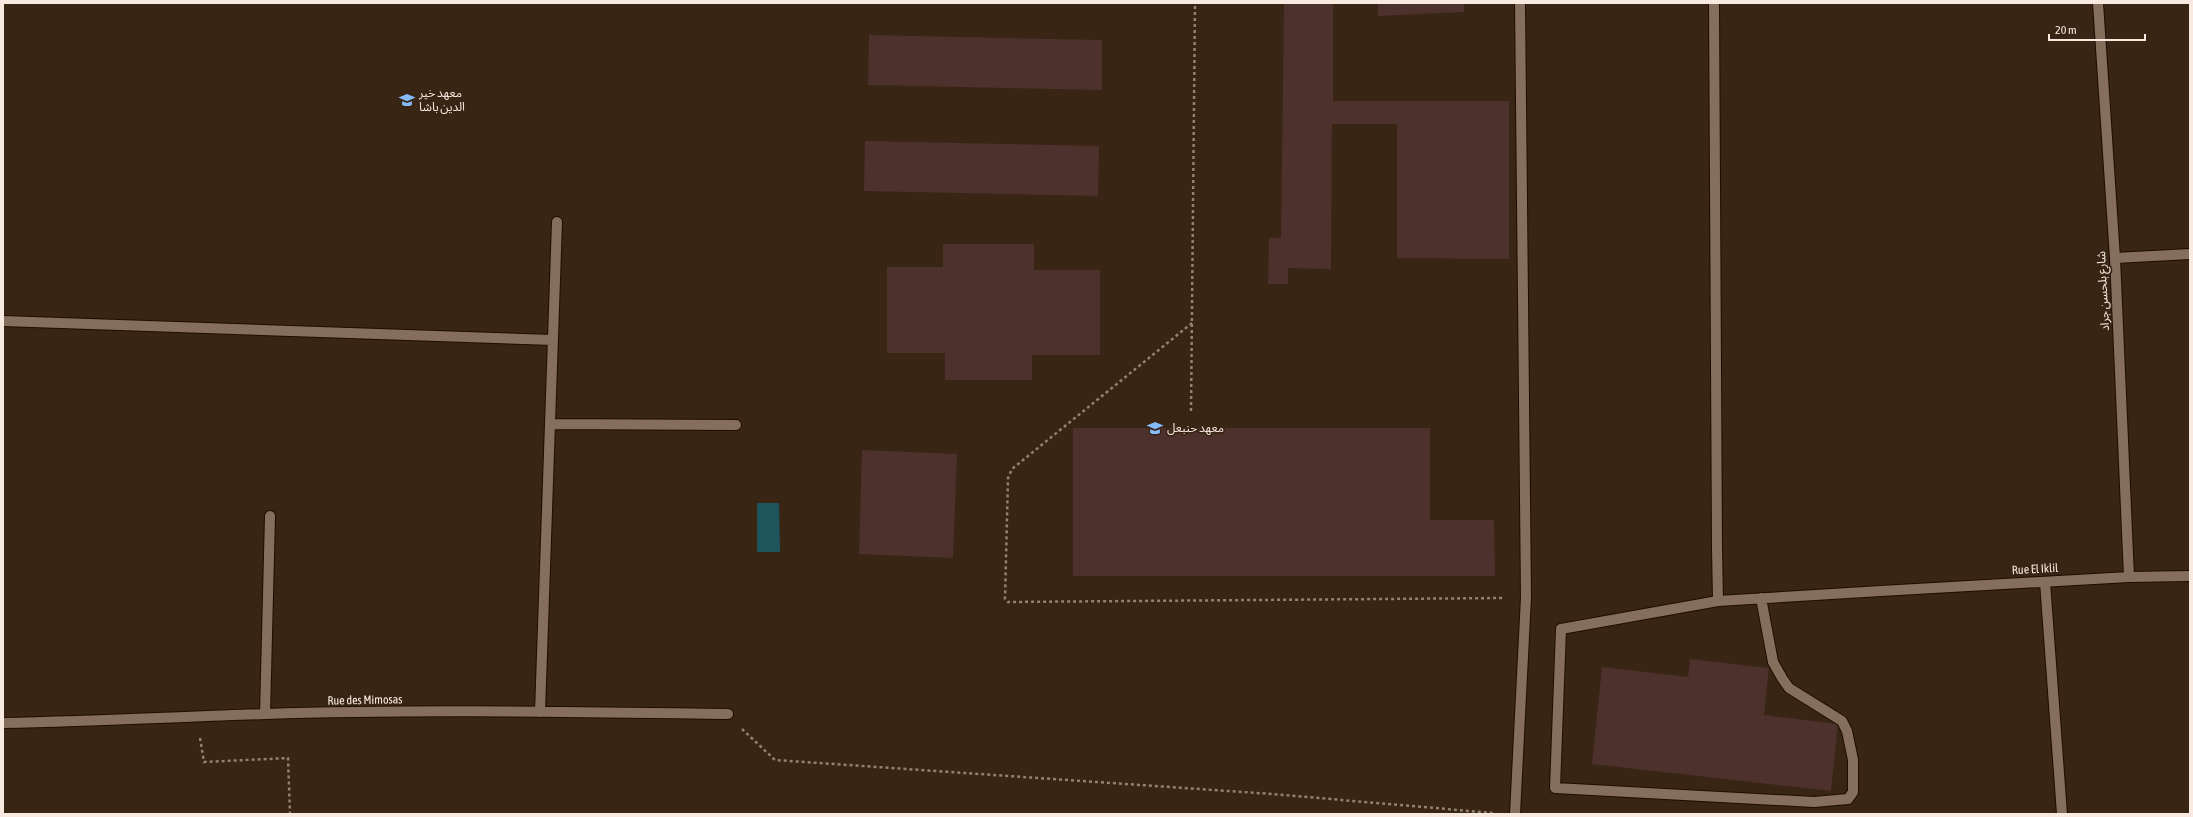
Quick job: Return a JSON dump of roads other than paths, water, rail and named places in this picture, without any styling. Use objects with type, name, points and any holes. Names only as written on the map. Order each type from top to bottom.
[{"type":"street","points":[[1515,814],[1526,597],[1520,3]]},
{"type":"street","points":[[1714,3],[1718,602]]},
{"type":"street","name":"شارع بلحسن جراد","points":[[2098,3],[2115,258],[2129,577]]},
{"type":"street","points":[[540,712],[557,222]]},
{"type":"street","points":[[2115,258],[2190,254]]},
{"type":"street","points":[[3,321],[553,340]]},
{"type":"street","points":[[550,424],[736,425]]},
{"type":"street","points":[[265,714],[270,516]]},
{"type":"street","name":"Rue El Iklil","points":[[1761,598],[1773,662],[1782,678],[1789,688],[1842,721],[1847,731],[1853,760],[1853,792],[1848,799],[1814,802],[1555,788],[1561,629],[1718,602],[1761,598],[2129,577],[2190,576]]},
{"type":"street","points":[[2045,582],[2062,814]]},
{"type":"street","name":"Rue des Mimosas","points":[[3,723],[198,718],[265,714],[540,712],[728,714]]},
{"type":"water","points":[[757,503],[779,503],[780,552],[757,552]]},
{"type":"place","name":"معهد خير الدين باشا","points":[[407,100]]},
{"type":"place","name":"معهد حنبعل","points":[[1155,428]]}]
